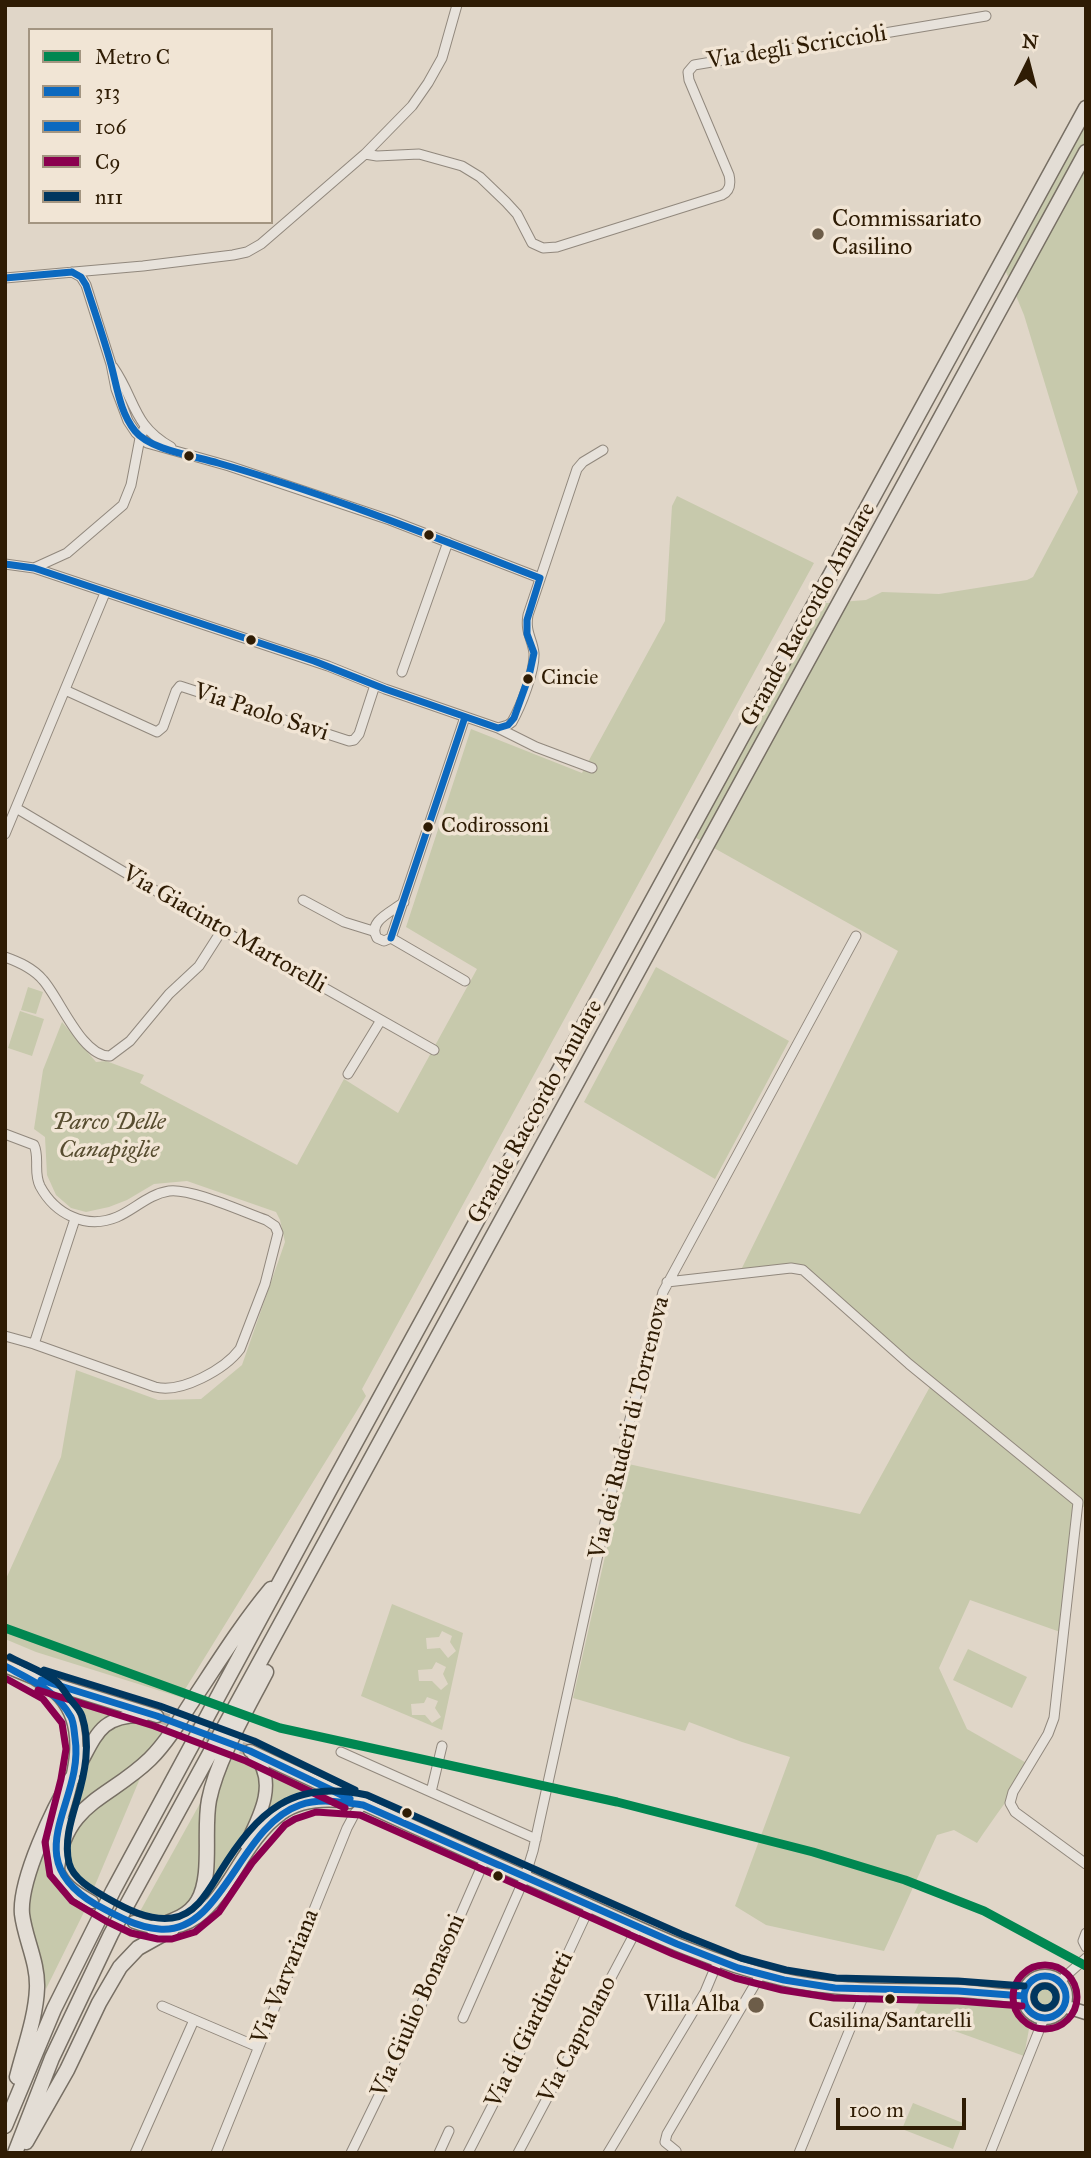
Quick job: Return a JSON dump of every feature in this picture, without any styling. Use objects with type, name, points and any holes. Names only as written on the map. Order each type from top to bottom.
[{"type":"highway","name":"Grande Raccordo Anulare","points":[[6,2124],[49,2021],[93,1929],[1086,108]]},
{"type":"highway","name":"Grande Raccordo Anulare","points":[[18,2153],[60,2041],[111,1934],[1086,152]]},
{"type":"highway","points":[[153,1928],[187,1914],[200,1898],[205,1875],[207,1809],[216,1776],[265,1674],[320,1571],[327,1541]]},
{"type":"highway","points":[[57,1868],[62,1841],[74,1819],[135,1772],[158,1749],[248,1617],[292,1563]]},
{"type":"highway","points":[[6,2124],[37,1995],[35,1969],[23,1918],[24,1894],[54,1811],[72,1778]]},
{"type":"highway","points":[[18,2153],[67,2070],[120,1966],[138,1948],[172,1929]]},
{"type":"main road","points":[[6,1666],[34,1678],[157,1716],[124,1716],[108,1723],[95,1737],[72,1778]]},
{"type":"main road","points":[[34,1678],[60,1697],[71,1716],[76,1743],[72,1778],[54,1845],[57,1868],[69,1886],[93,1902]]},
{"type":"main road","points":[[134,1922],[153,1928],[172,1929],[191,1922],[207,1911],[216,1900],[234,1869],[265,1797],[264,1768],[250,1751],[363,1805],[718,1961],[761,1974],[814,1985],[866,1990],[958,1991],[1023,1996]]},
{"type":"main road","points":[[234,1869],[281,1813],[314,1801],[335,1800],[363,1805]]},
{"type":"main road","points":[[1048,1976],[1060,1981],[1066,1994],[1064,2006],[1056,2016],[1044,2018],[1028,2011],[1023,1996],[1027,1985],[1036,1978],[1048,1976]]},
{"type":"main road","points":[[1064,2006],[1086,2013]]},
{"type":"street","points":[[5,278],[181,262],[247,252],[273,236],[365,154],[408,111],[429,83],[444,52],[457,5]]},
{"type":"street","name":"Via degli Scriccioli","points":[[365,154],[419,154],[462,166],[480,177],[506,202],[535,246],[557,247],[727,192],[730,178],[689,80],[688,72],[692,66],[986,16]]},
{"type":"street","points":[[72,272],[81,277],[86,285],[111,364],[116,389],[128,421],[141,438],[152,445],[176,450],[390,520],[540,578]]},
{"type":"street","points":[[111,364],[145,427],[158,440],[176,450]]},
{"type":"street","points":[[34,568],[67,553],[124,505],[145,427]]},
{"type":"street","points":[[498,728],[508,725],[514,718],[529,676],[534,653],[527,634],[527,620],[577,469],[603,450]]},
{"type":"street","points":[[402,672],[448,542]]},
{"type":"street","points":[[5,564],[34,568],[314,661],[498,728],[536,747],[592,768]]},
{"type":"street","points":[[5,834],[106,593]]},
{"type":"street","name":"Via Paolo Savi","points":[[65,690],[158,732],[163,727],[180,686],[349,741],[359,734],[374,685]]},
{"type":"street","points":[[391,938],[465,717]]},
{"type":"street","name":"Via Giacinto Martorelli","points":[[16,808],[222,930],[434,1050]]},
{"type":"street","points":[[303,900],[340,920],[373,931]]},
{"type":"street","points":[[404,902],[377,921],[373,931],[375,937],[381,941],[391,938],[465,981]]},
{"type":"street","points":[[5,957],[24,965],[41,978],[88,1046],[105,1056],[114,1054],[130,1041],[169,994],[199,966],[222,930]]},
{"type":"street","name":"Via dei Ruderi di Torrenova","points":[[463,2018],[525,1877],[536,1839],[615,1477],[667,1282],[856,936]]},
{"type":"street","points":[[348,1074],[381,1020]]},
{"type":"street","points":[[5,1134],[34,1145],[36,1176],[40,1186],[57,1208],[75,1219],[107,1220],[154,1195],[177,1191],[266,1220],[275,1226],[278,1236],[265,1283],[240,1349],[225,1363],[171,1390],[155,1388],[5,1336]]},
{"type":"street","points":[[34,1344],[75,1219]]},
{"type":"street","points":[[667,1282],[791,1268],[803,1270],[909,1364],[1078,1502],[1054,1718],[1048,1734],[1013,1792],[1010,1803],[1015,1812],[1086,1864]]},
{"type":"street","points":[[431,1792],[442,1746]]},
{"type":"street","points":[[341,1752],[536,1839]]},
{"type":"street","name":"Via Varvariana","points":[[216,2153],[347,1828],[363,1805]]},
{"type":"street","name":"Via Giulio Bonasoni","points":[[351,2153],[405,2042],[485,1859]]},
{"type":"street","name":"Via di Giardinetti","points":[[468,2153],[544,2005],[590,1906]]},
{"type":"street","name":"Via Caprolano","points":[[519,2153],[638,1927]]},
{"type":"street","points":[[1086,1933],[1083,1941],[1086,1947]]},
{"type":"street","points":[[1060,1981],[1086,1958]]},
{"type":"street","points":[[608,2153],[705,1992],[718,1961]]},
{"type":"street","points":[[677,2152],[666,2144],[667,2134],[761,1974]]},
{"type":"street","points":[[799,2153],[866,1990]]},
{"type":"street","points":[[162,2006],[258,2047]]},
{"type":"street","points":[[990,2153],[1044,2018]]},
{"type":"street","points":[[135,2153],[194,2020]]},
{"type":"street","points":[[439,2153],[449,2131]]},
{"type":"green space","points":[[1086,101],[1086,1509],[1079,1503],[1063,1633],[970,1600],[939,1668],[967,1729],[1030,1765],[977,1843],[954,1830],[937,1835],[884,1951],[766,1925],[735,1906],[790,1757],[689,1722],[685,1731],[573,1698],[620,1490],[613,1487],[619,1462],[860,1514],[932,1383],[800,1269],[739,1274],[898,951],[689,834],[815,604],[866,600],[882,592],[939,594],[1033,577],[1078,492],[1024,315],[1002,262]]},
{"type":"green space","name":"Parco Delle Canapiglie","points":[[677,496],[814,563],[362,1389],[366,1396],[184,1691],[183,1698],[36,1652],[5,1639],[5,1581],[61,1457],[76,1370],[158,1400],[201,1399],[242,1365],[285,1242],[276,1212],[187,1181],[154,1184],[127,1200],[86,1212],[71,1208],[56,1195],[47,1175],[45,1137],[34,1129],[43,1070],[62,1022],[96,1062],[106,1061],[144,1075],[140,1083],[297,1165],[344,1079],[398,1113],[477,969],[406,927],[471,729],[582,773],[665,621],[672,506]]},
{"type":"green space","points":[[656,967],[789,1041],[715,1179],[584,1102]]},
{"type":"green space","points":[[28,987],[43,992],[36,1014],[21,1010]]},
{"type":"green space","points":[[20,1011],[44,1019],[32,1056],[8,1048]]},
{"type":"green space","points":[[392,1604],[463,1633],[442,1730],[361,1696]],"holes":[[[442,1631],[452,1636],[450,1642],[456,1651],[448,1658],[440,1648],[427,1649],[426,1638],[439,1637]],[[436,1662],[446,1667],[443,1674],[448,1684],[441,1690],[432,1681],[419,1681],[418,1670],[432,1669]],[[427,1697],[438,1701],[435,1708],[441,1717],[432,1723],[425,1715],[412,1715],[411,1704],[424,1703]]]},
{"type":"green space","points":[[968,1649],[1027,1677],[1012,1708],[953,1680]]},
{"type":"green space","points":[[59,1689],[124,1712],[82,1750]]},
{"type":"green space","points":[[126,1720],[168,1728],[158,1743],[60,1830],[91,1753],[103,1731]]},
{"type":"green space","points":[[229,1752],[254,1764],[263,1782],[256,1817],[215,1889],[198,1908],[210,1804]]},
{"type":"green space","points":[[267,1763],[334,1795],[316,1796],[257,1831],[267,1814],[271,1798]]},
{"type":"green space","points":[[141,1776],[93,1890],[70,1871],[66,1850],[82,1817]]},
{"type":"green space","points":[[203,1798],[202,1874],[191,1905],[159,1918],[138,1915]]},
{"type":"green space","points":[[48,1840],[47,1861],[55,1880],[86,1908],[46,1989],[27,1913],[29,1889]]},
{"type":"green space","points":[[1045,1983],[1054,1987],[1058,1996],[1054,2005],[1045,2009],[1036,2005],[1032,1996],[1036,1987]]},
{"type":"green space","points":[[941,1999],[1021,2008],[1029,2029],[1024,2056],[913,2016],[919,2003]]},
{"type":"green space","points":[[913,2103],[963,2123],[953,2149],[902,2129]]},
{"type":"tunnel","points":[[157,1716],[250,1751]]},
{"type":"metro line","name":"C","points":[[5,1628],[280,1728],[617,1802],[813,1852],[905,1880],[984,1911],[1086,1966]]},
{"type":"transit line","name":"313","points":[[72,272],[81,277],[86,285],[122,406],[130,423],[142,438],[173,452],[259,475],[340,502],[540,578]]},
{"type":"transit line","name":"313","points":[[5,278],[72,272]]},
{"type":"transit line","name":"313","points":[[5,564],[34,568],[314,661],[498,728]]},
{"type":"transit line","name":"313","points":[[498,728],[508,725],[514,718],[529,676],[534,653],[527,634],[527,620],[540,578]]},
{"type":"transit line","name":"313","points":[[391,938],[465,717]]},
{"type":"transit line","name":"n11","points":[[10,1657],[57,1682],[82,1716],[86,1758],[68,1839],[71,1869],[90,1888],[138,1913],[155,1918],[172,1918],[188,1912],[201,1901],[248,1832],[263,1817],[298,1796],[341,1791],[367,1795],[741,1958],[786,1970],[836,1978],[958,1981],[1024,1986]]},
{"type":"transit line","name":"106","points":[[5,1666],[50,1693],[65,1708],[73,1722],[75,1762],[56,1847],[60,1867],[72,1886],[95,1904],[142,1926],[159,1929],[181,1926],[199,1915],[216,1898],[261,1834],[279,1817],[300,1805],[323,1801],[339,1802],[363,1805],[677,1944],[738,1968],[784,1980],[835,1988],[958,1991],[1023,1996]]},
{"type":"transit line","name":"n11","points":[[44,1670],[160,1706],[254,1741],[355,1790]]},
{"type":"transit line","name":"C9","points":[[5,1678],[43,1699],[62,1723],[66,1749],[45,1842],[50,1875],[72,1901],[131,1933],[172,1939],[195,1932],[219,1912],[252,1863],[285,1825],[316,1812],[360,1815],[673,1954],[735,1978],[782,1990],[834,1998],[958,2001],[1022,2006]]},
{"type":"transit line","name":"106","points":[[41,1680],[157,1716],[250,1751],[350,1799]]},
{"type":"transit line","name":"C9","points":[[38,1690],[154,1726],[246,1761],[345,1808]]},
{"type":"transit line","name":"C9","points":[[1045,1965],[1057,1967],[1068,1974],[1075,1985],[1077,1997],[1075,2009],[1068,2020],[1057,2027],[1045,2029],[1033,2027],[1022,2020],[1015,2009],[1013,1997],[1015,1985],[1022,1974],[1033,1967],[1045,1965]]},
{"type":"transit line","name":"106","points":[[1045,1976],[1060,1982],[1066,1997],[1060,2012],[1045,2018],[1030,2012],[1024,1997],[1030,1982],[1045,1976]]},
{"type":"transit line","name":"n11","points":[[1045,1986],[1053,1989],[1056,1997],[1053,2005],[1045,2008],[1037,2005],[1034,1997],[1037,1989],[1045,1986]]},
{"type":"place","name":"Commissariato Casilino","points":[[818,234]]},
{"type":"place","name":"Cincie","points":[[528,679]]},
{"type":"place","name":"Codirossoni","points":[[428,827]]},
{"type":"place","name":"Casilina/Santarelli","points":[[890,1999]]},
{"type":"place","name":"Villa Alba","points":[[756,2005]]}]
